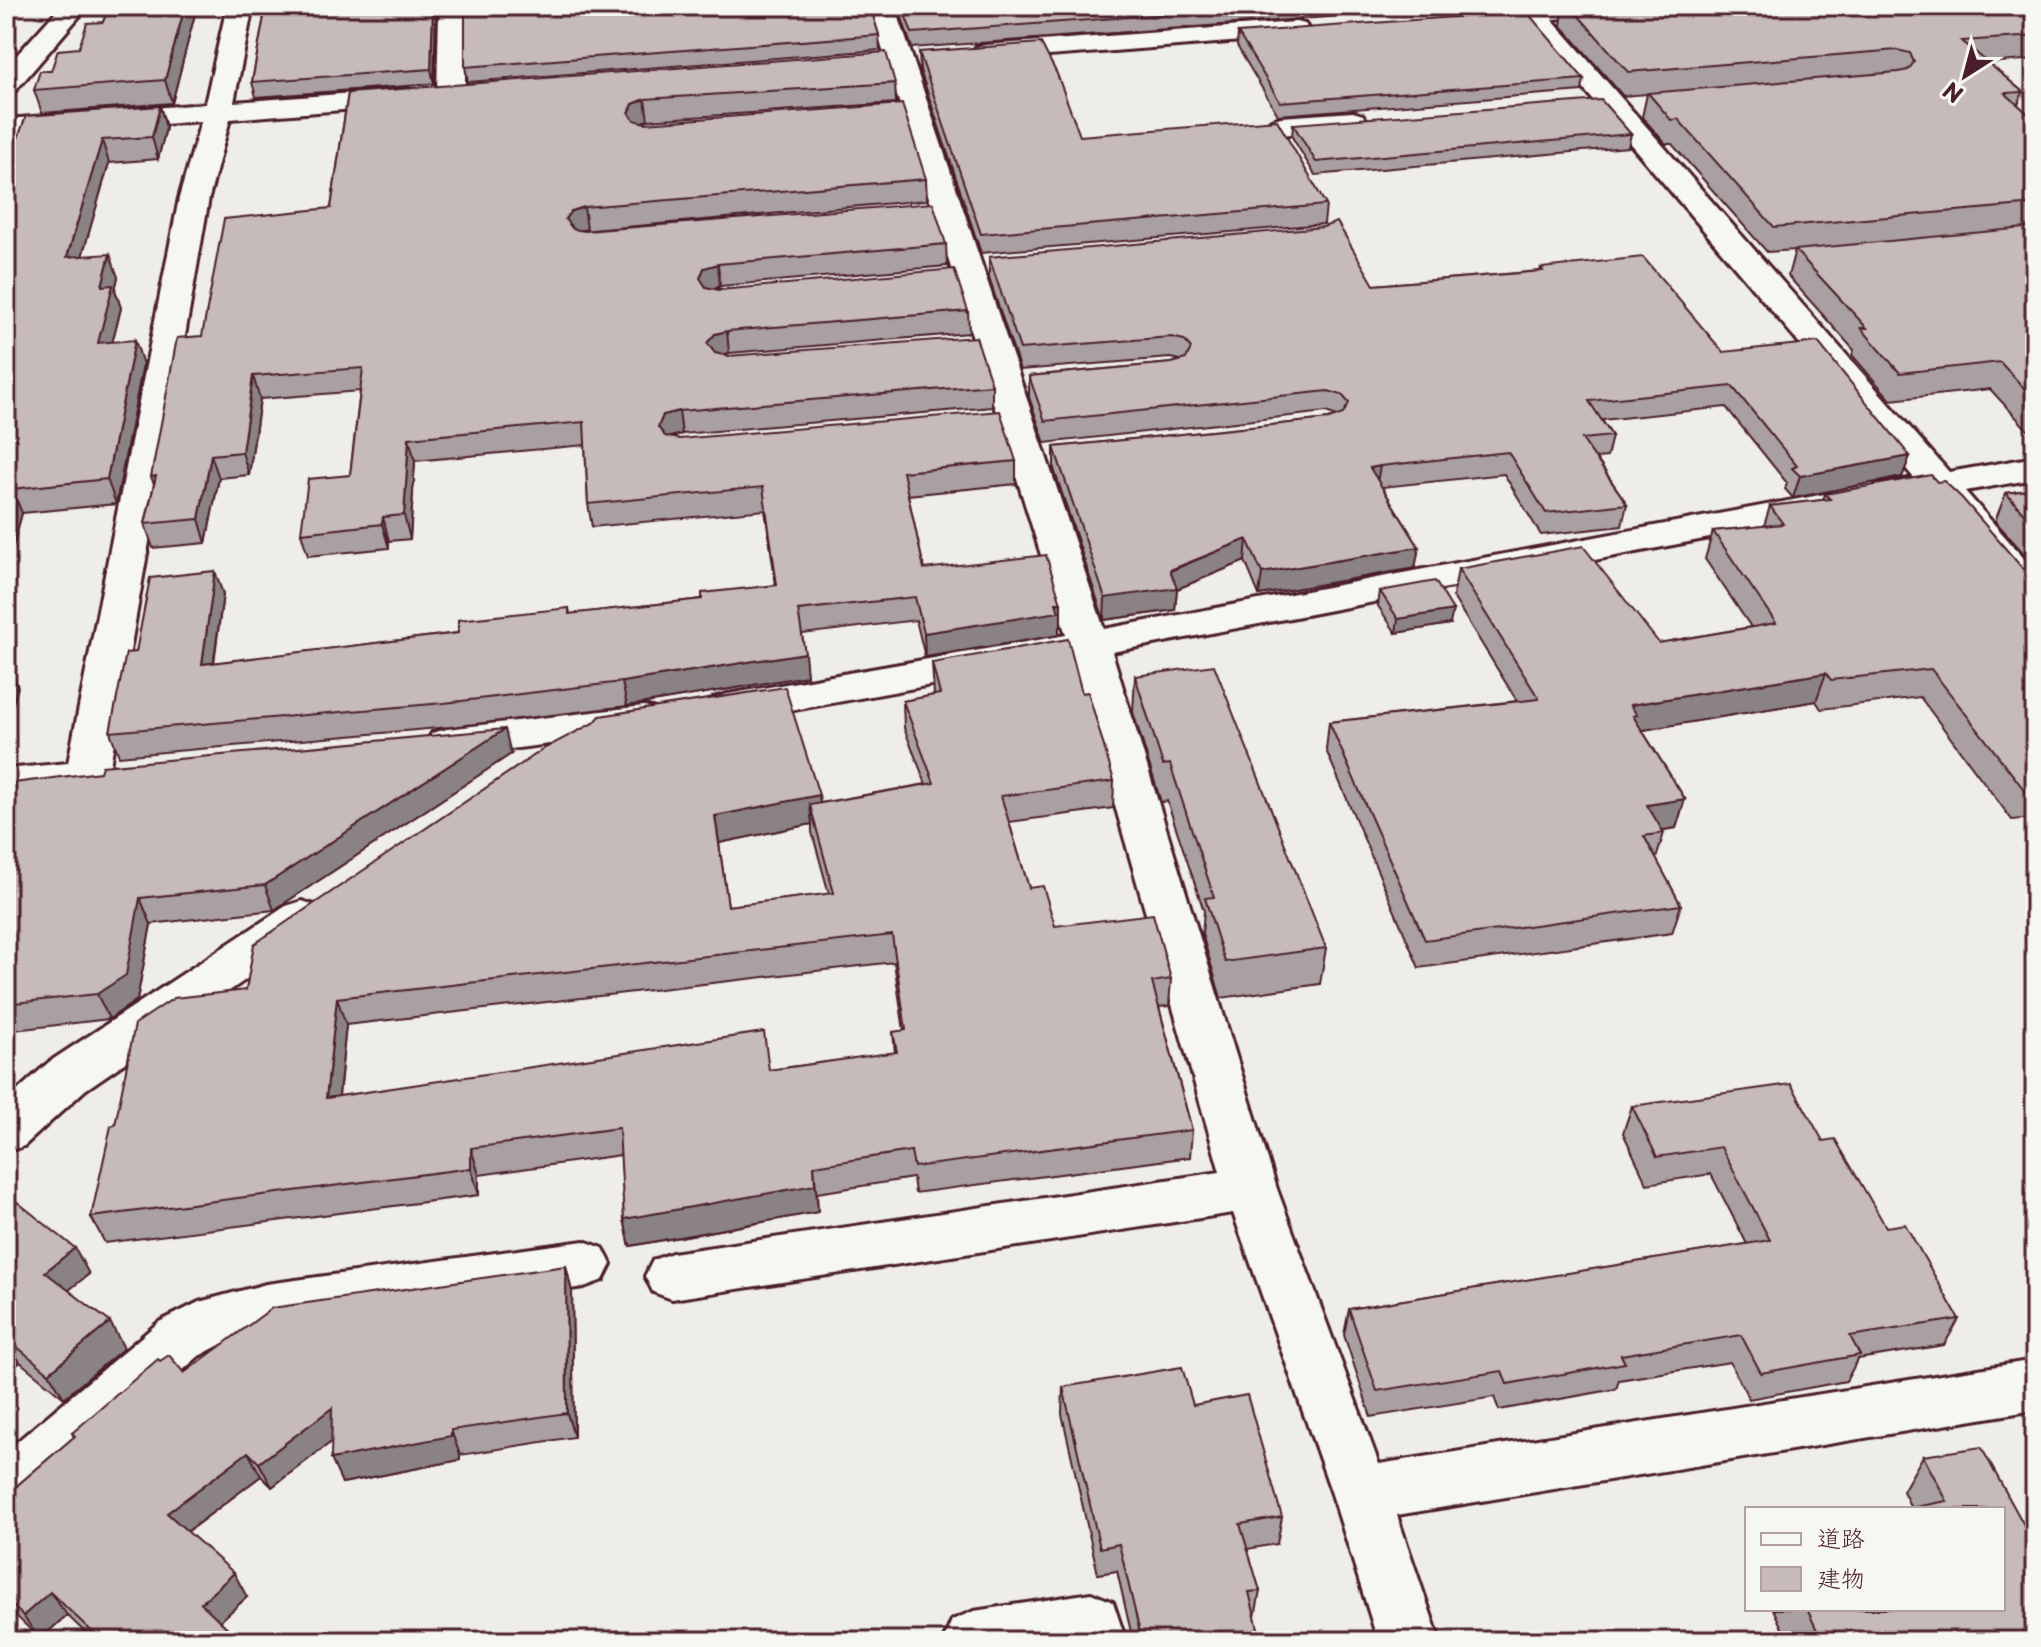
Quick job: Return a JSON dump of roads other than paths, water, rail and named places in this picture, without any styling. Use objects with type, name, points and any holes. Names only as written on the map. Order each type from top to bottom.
[{"type":"street","points":[[6,84],[75,6]]},
{"type":"street","points":[[87,777],[194,198],[218,111],[240,6]]},
{"type":"street","points":[[882,6],[898,60],[900,114],[932,213],[967,272],[976,346],[1019,384],[1000,420],[1044,456],[1089,644],[1251,1189],[1361,1494],[1409,1641]]},
{"type":"street","points":[[1436,19],[1529,9],[1620,6]]},
{"type":"street","points":[[1529,9],[2035,595]]},
{"type":"street","points":[[451,94],[452,13]]},
{"type":"street","points":[[961,55],[1326,28]]},
{"type":"street","points":[[6,128],[483,91]]},
{"type":"street","points":[[1281,126],[1374,119]]},
{"type":"street","points":[[1750,267],[1782,264]]},
{"type":"street","points":[[404,748],[716,710],[2035,468]]},
{"type":"street","points":[[507,780],[604,725]]},
{"type":"street","points":[[6,784],[132,773]]},
{"type":"street","points":[[6,1132],[67,1076],[335,896]]},
{"type":"street","points":[[672,1276],[1251,1189]]},
{"type":"street","points":[[6,1487],[179,1339],[218,1319],[266,1308],[584,1264]]},
{"type":"street","points":[[1361,1494],[2035,1385]]},
{"type":"street","points":[[974,1641],[1091,1623],[1095,1641]]}]
